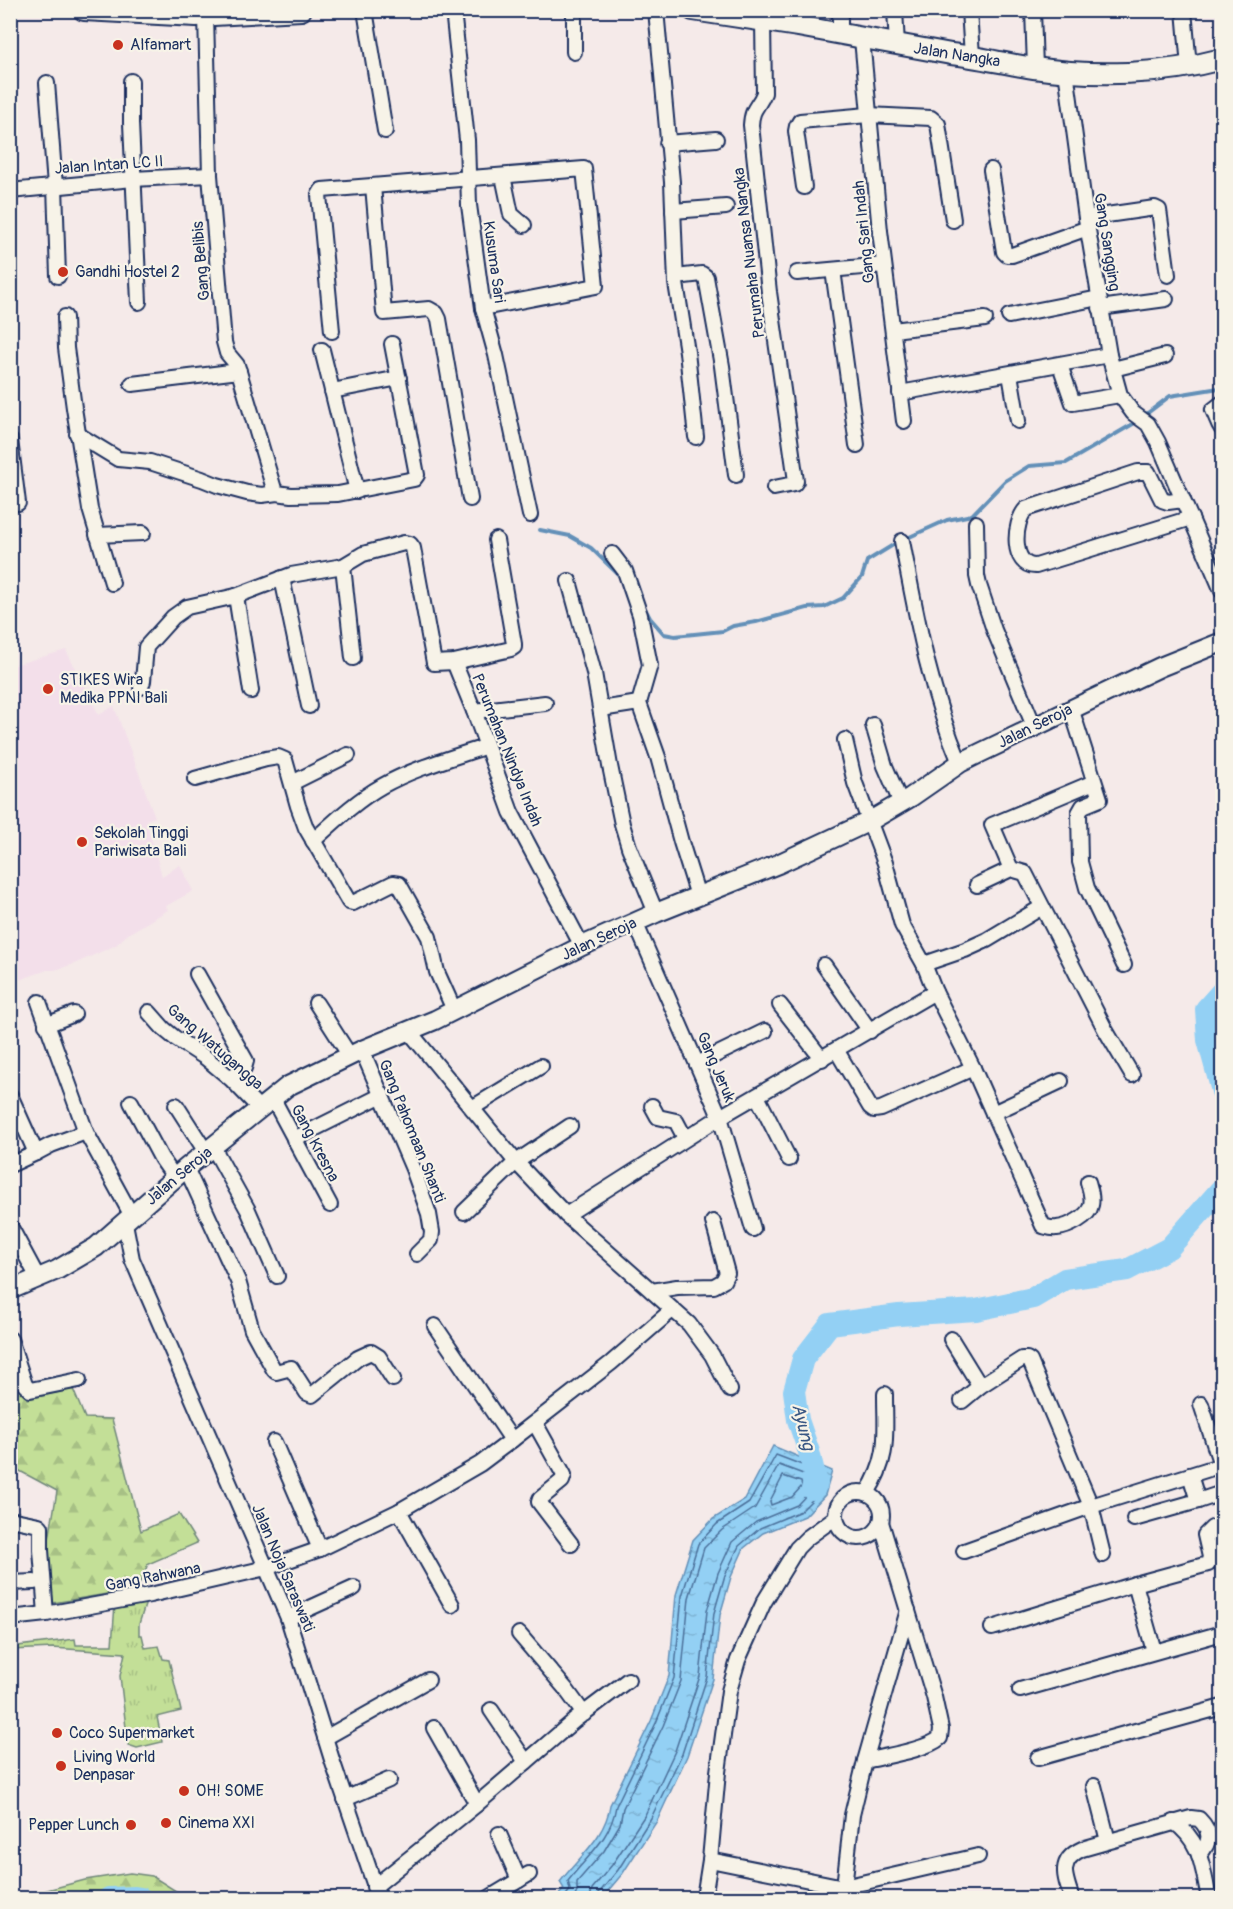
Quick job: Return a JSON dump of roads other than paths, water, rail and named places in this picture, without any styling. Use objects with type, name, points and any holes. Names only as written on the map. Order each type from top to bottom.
[{"type":"main road","points":[[84,10],[200,14],[290,11]]},
{"type":"main road","name":"Jalan Nangka","points":[[693,10],[763,21],[797,18],[840,34],[862,39],[1035,68],[1066,71],[1143,71],[1190,67],[1222,59]]},
{"type":"street","points":[[365,10],[385,131]]},
{"type":"street","name":"Kusuma Sari","points":[[453,10],[468,140],[469,205],[483,308],[496,355],[530,515]]},
{"type":"street","points":[[574,10],[574,52]]},
{"type":"street","points":[[656,10],[672,182],[676,277],[696,437]]},
{"type":"street","points":[[840,10],[840,34]]},
{"type":"street","points":[[895,10],[897,45]]},
{"type":"street","points":[[969,10],[972,56]]},
{"type":"street","points":[[1034,10],[1035,68]]},
{"type":"street","points":[[1184,10],[1190,67]]},
{"type":"street","name":"Gang Belibis","points":[[200,14],[224,342],[227,353],[235,361],[239,370],[277,493]]},
{"type":"street","name":"Perumaha Nuansa Nangka","points":[[763,21],[764,93],[761,102],[752,113],[751,125],[769,292],[795,483],[774,488]]},
{"type":"street","name":"Gang Sari Indah","points":[[862,39],[884,265],[904,421]]},
{"type":"street","name":"Gang Sangging","points":[[1066,71],[1099,303],[1111,362],[1120,395],[1133,413],[1148,424],[1183,500]]},
{"type":"street","points":[[131,81],[139,302]]},
{"type":"street","points":[[46,83],[55,186],[58,276]]},
{"type":"street","points":[[804,188],[796,131],[800,121],[868,115],[931,118],[936,122],[953,220]]},
{"type":"street","points":[[667,142],[716,139]]},
{"type":"street","points":[[332,331],[319,195],[322,190],[581,168],[585,170],[596,284],[594,287],[483,308]]},
{"type":"street","points":[[991,170],[1004,252],[1007,255],[1012,255],[1087,223],[1155,208],[1159,210],[1168,275]]},
{"type":"street","name":"Jalan Intan LC II","points":[[10,191],[133,179],[210,175]]},
{"type":"street","points":[[503,176],[511,214],[524,225]]},
{"type":"street","points":[[373,186],[384,313],[431,309],[439,319],[470,499]]},
{"type":"street","points":[[673,211],[726,207]]},
{"type":"street","points":[[797,273],[884,265]]},
{"type":"street","points":[[833,270],[857,445]]},
{"type":"street","points":[[676,277],[702,274],[706,277],[729,413],[736,476]]},
{"type":"street","points":[[1009,316],[1099,303],[1166,299]]},
{"type":"street","points":[[65,317],[66,348],[77,434],[90,509],[112,583]]},
{"type":"street","points":[[892,330],[985,319]]},
{"type":"street","points":[[77,434],[118,459],[150,462],[217,485],[262,495],[277,493],[338,494],[417,477],[392,344]]},
{"type":"street","points":[[322,350],[357,490]]},
{"type":"street","points":[[900,393],[1060,365],[1166,356]]},
{"type":"street","points":[[1060,365],[1073,404],[1120,395]]},
{"type":"street","points":[[132,384],[239,370]]},
{"type":"street","points":[[1010,374],[1018,421]]},
{"type":"street","points":[[332,391],[399,378]]},
{"type":"street","points":[[1222,403],[1213,410],[1222,429]]},
{"type":"street","points":[[10,440],[18,503]]},
{"type":"street","points":[[1191,518],[1036,566],[1025,564],[1017,547],[1018,525],[1026,509],[1138,472],[1148,472],[1162,500],[1168,502],[1183,500],[1191,518],[1222,591]]},
{"type":"street","points":[[976,523],[979,585],[994,630],[1034,726]]},
{"type":"street","points":[[97,534],[143,533]]},
{"type":"street","points":[[141,687],[146,647],[173,617],[187,607],[236,596],[282,578],[344,566],[363,554],[404,543],[412,546],[434,663],[454,662],[514,647],[496,540]]},
{"type":"street","points":[[902,541],[930,678],[960,763]]},
{"type":"street","points":[[612,554],[625,571],[631,584],[640,615],[649,658],[648,672],[639,703],[658,757],[698,896]]},
{"type":"street","points":[[344,566],[353,658]]},
{"type":"street","points":[[282,578],[309,706]]},
{"type":"street","points":[[569,581],[594,672],[622,824],[656,913]]},
{"type":"street","points":[[236,596],[251,691]]},
{"type":"street","name":"Jalan Seroja","points":[[10,1290],[57,1270],[109,1238],[180,1173],[288,1086],[454,1010],[582,946],[656,913],[778,864],[870,822],[960,763],[1160,667],[1222,645]]},
{"type":"street","name":"Perumahan Nindya Indah","points":[[454,662],[511,812],[582,946]]},
{"type":"street","points":[[474,711],[545,703]]},
{"type":"street","points":[[601,710],[639,703]]},
{"type":"street","points":[[1071,708],[1100,799],[1083,806],[1079,813],[1080,862],[1091,898],[1124,965]]},
{"type":"street","points":[[873,725],[885,766],[901,803]]},
{"type":"street","points":[[845,740],[855,783],[885,863],[902,925],[924,964],[935,992],[973,1068],[1043,1226],[1063,1227],[1084,1216],[1091,1209],[1092,1199],[1088,1182]]},
{"type":"street","points":[[313,841],[356,804],[383,786],[435,764],[487,746]]},
{"type":"street","points":[[292,783],[348,755]]},
{"type":"street","points":[[195,779],[278,757],[287,761],[298,806],[313,841],[349,902],[354,903],[393,883],[399,884],[429,937],[438,972],[454,1010]]},
{"type":"street","points":[[1011,869],[992,825],[1094,782]]},
{"type":"street","points":[[977,885],[1011,869],[1021,871],[1027,876],[1106,1031],[1132,1075]]},
{"type":"street","points":[[924,964],[987,940],[1042,907]]},
{"type":"street","name":"Gang Jeruk","points":[[635,922],[720,1118],[753,1229]]},
{"type":"street","points":[[824,964],[870,1031]]},
{"type":"street","points":[[197,974],[246,1061],[244,1068],[230,1078]]},
{"type":"street","points":[[566,1215],[686,1138],[935,992]]},
{"type":"street","name":"Jalan Noja Saraswati","points":[[39,1002],[86,1132],[128,1219],[132,1259]]},
{"type":"street","name":"Gang Pahomaan Shanti","points":[[316,1003],[356,1053],[382,1095],[412,1169],[429,1214],[432,1232],[431,1240],[417,1254]]},
{"type":"street","points":[[780,1005],[822,1059]]},
{"type":"street","name":"Gang Watugangga","points":[[149,1012],[175,1038],[266,1103]]},
{"type":"street","points":[[46,1025],[74,1014]]},
{"type":"street","points":[[408,1031],[516,1162],[566,1215],[689,1324],[712,1355],[730,1390]]},
{"type":"street","points":[[697,1064],[765,1031]]},
{"type":"street","points":[[837,1051],[874,1110],[881,1109],[973,1068]]},
{"type":"street","points":[[472,1108],[541,1066]]},
{"type":"street","points":[[993,1113],[1061,1082]]},
{"type":"street","points":[[10,1095],[36,1153]]},
{"type":"street","points":[[294,1139],[382,1095]]},
{"type":"street","points":[[757,1096],[789,1159]]},
{"type":"street","points":[[131,1102],[160,1158],[180,1173],[238,1281],[252,1329],[274,1370],[276,1372],[291,1368],[307,1393],[312,1395],[358,1358],[371,1353],[379,1357],[393,1379]]},
{"type":"street","name":"Gang Kresna","points":[[266,1103],[294,1139],[330,1205]]},
{"type":"street","points":[[176,1106],[210,1149],[248,1210],[277,1276]]},
{"type":"street","points":[[652,1106],[658,1117],[676,1121],[686,1138]]},
{"type":"street","points":[[464,1212],[516,1162],[570,1126]]},
{"type":"street","points":[[10,1165],[51,1145],[86,1132]]},
{"type":"street","points":[[652,1291],[677,1287],[714,1286],[723,1281],[727,1273],[713,1222]]},
{"type":"street","points":[[10,1226],[38,1278]]},
{"type":"street","name":"Jalan Noja Saraswati","points":[[109,1238],[126,1251],[132,1259],[288,1618],[376,1893]]},
{"type":"street","name":"Gang Rahwana","points":[[10,1618],[46,1614],[150,1595],[266,1568],[320,1549],[399,1511],[480,1464],[619,1357],[672,1310]]},
{"type":"street","points":[[435,1326],[512,1440]]},
{"type":"street","points":[[10,1339],[25,1385],[30,1390],[79,1380]]},
{"type":"street","points":[[951,1339],[980,1386]]},
{"type":"street","points":[[962,1401],[980,1386],[1022,1359],[1030,1361],[1090,1506],[1103,1555]]},
{"type":"street","points":[[867,1493],[877,1477],[884,1456],[885,1394]]},
{"type":"street","points":[[964,1551],[1090,1506],[1222,1465],[1201,1404]]},
{"type":"street","points":[[535,1423],[564,1475],[562,1481],[539,1502],[571,1544]]},
{"type":"street","points":[[274,1442],[320,1549]]},
{"type":"street","points":[[1190,1475],[1198,1500]]},
{"type":"street","points":[[866,1761],[925,1746],[940,1738],[934,1697],[881,1522],[880,1504],[867,1493],[853,1492],[842,1498],[838,1504],[836,1517],[841,1530],[846,1535],[860,1538],[873,1533],[881,1522]]},
{"type":"street","points":[[1134,1519],[1222,1493]]},
{"type":"street","points":[[399,1511],[452,1605]]},
{"type":"street","points":[[704,1899],[727,1703],[738,1660],[764,1602],[797,1548],[836,1517]]},
{"type":"street","points":[[10,1519],[39,1524],[41,1527],[40,1550],[46,1614]]},
{"type":"street","points":[[992,1628],[1208,1564],[1210,1557],[1205,1535],[1212,1528],[1222,1525]]},
{"type":"street","points":[[10,1583],[34,1582]]},
{"type":"street","points":[[1135,1584],[1154,1651]]},
{"type":"street","points":[[288,1618],[354,1588]]},
{"type":"street","points":[[844,1893],[852,1815],[908,1610]]},
{"type":"street","points":[[1020,1690],[1222,1633]]},
{"type":"street","points":[[519,1634],[584,1713]]},
{"type":"street","points":[[325,1738],[428,1680]]},
{"type":"street","points":[[376,1893],[526,1762],[584,1713],[628,1680]]},
{"type":"street","points":[[1038,1758],[1222,1707]]},
{"type":"street","points":[[491,1710],[526,1762]]},
{"type":"street","points":[[434,1728],[477,1804]]},
{"type":"street","points":[[345,1799],[389,1780]]},
{"type":"street","points":[[1094,1786],[1108,1841]]},
{"type":"street","points":[[1072,1899],[1067,1883],[1066,1864],[1067,1858],[1072,1853],[1174,1822],[1191,1836],[1209,1899]]},
{"type":"street","points":[[489,1899],[524,1877],[499,1834]]},
{"type":"street","points":[[710,1860],[844,1893],[978,1856]]},
{"type":"water","points":[[773,1446],[832,1471],[825,1495],[805,1516],[763,1533],[744,1548],[731,1577],[720,1615],[713,1679],[687,1756],[657,1821],[623,1873],[602,1898],[556,1898],[564,1889],[560,1882],[590,1847],[603,1827],[610,1805],[651,1721],[669,1676],[676,1595],[693,1540],[713,1519],[745,1499]]},
{"type":"waterway","points":[[905,539],[947,520],[972,515],[1005,481],[1029,466],[1066,463],[1133,424],[1170,396],[1219,388],[1222,385]]},
{"type":"waterway","points":[[540,530],[570,536],[591,548],[621,577]]},
{"type":"waterway","points":[[642,603],[650,618],[664,634],[675,636],[723,631],[733,626],[807,608],[824,607],[843,598],[862,577],[867,561],[898,542]]},
{"type":"waterway","name":"Ayung","points":[[1222,991],[1206,1009],[1208,1040],[1222,1091]]},
{"type":"waterway","name":"Ayung","points":[[812,1489],[817,1484],[798,1420],[794,1391],[803,1359],[830,1324],[899,1315],[976,1310],[1033,1298],[1065,1279],[1127,1270],[1169,1248],[1222,1188]]},
{"type":"waterway","points":[[109,1898],[141,1898]]},
{"type":"place","name":"Alfamart","points":[[118,45]]},
{"type":"place","name":"Gandhi Hostel 2","points":[[63,272]]},
{"type":"place","name":"STIKES Wira Medika PPNI Bali","points":[[48,689]]},
{"type":"place","name":"Sekolah Tinggi Pariwisata Bali","points":[[82,842]]},
{"type":"place","name":"Coco Supermarket","points":[[57,1733]]},
{"type":"place","name":"Living World Denpasar","points":[[61,1766]]},
{"type":"place","name":"OH! SOME","points":[[184,1791]]},
{"type":"place","name":"Cinema XXI","points":[[166,1823]]},
{"type":"place","name":"Pepper Lunch","points":[[131,1825]]}]
